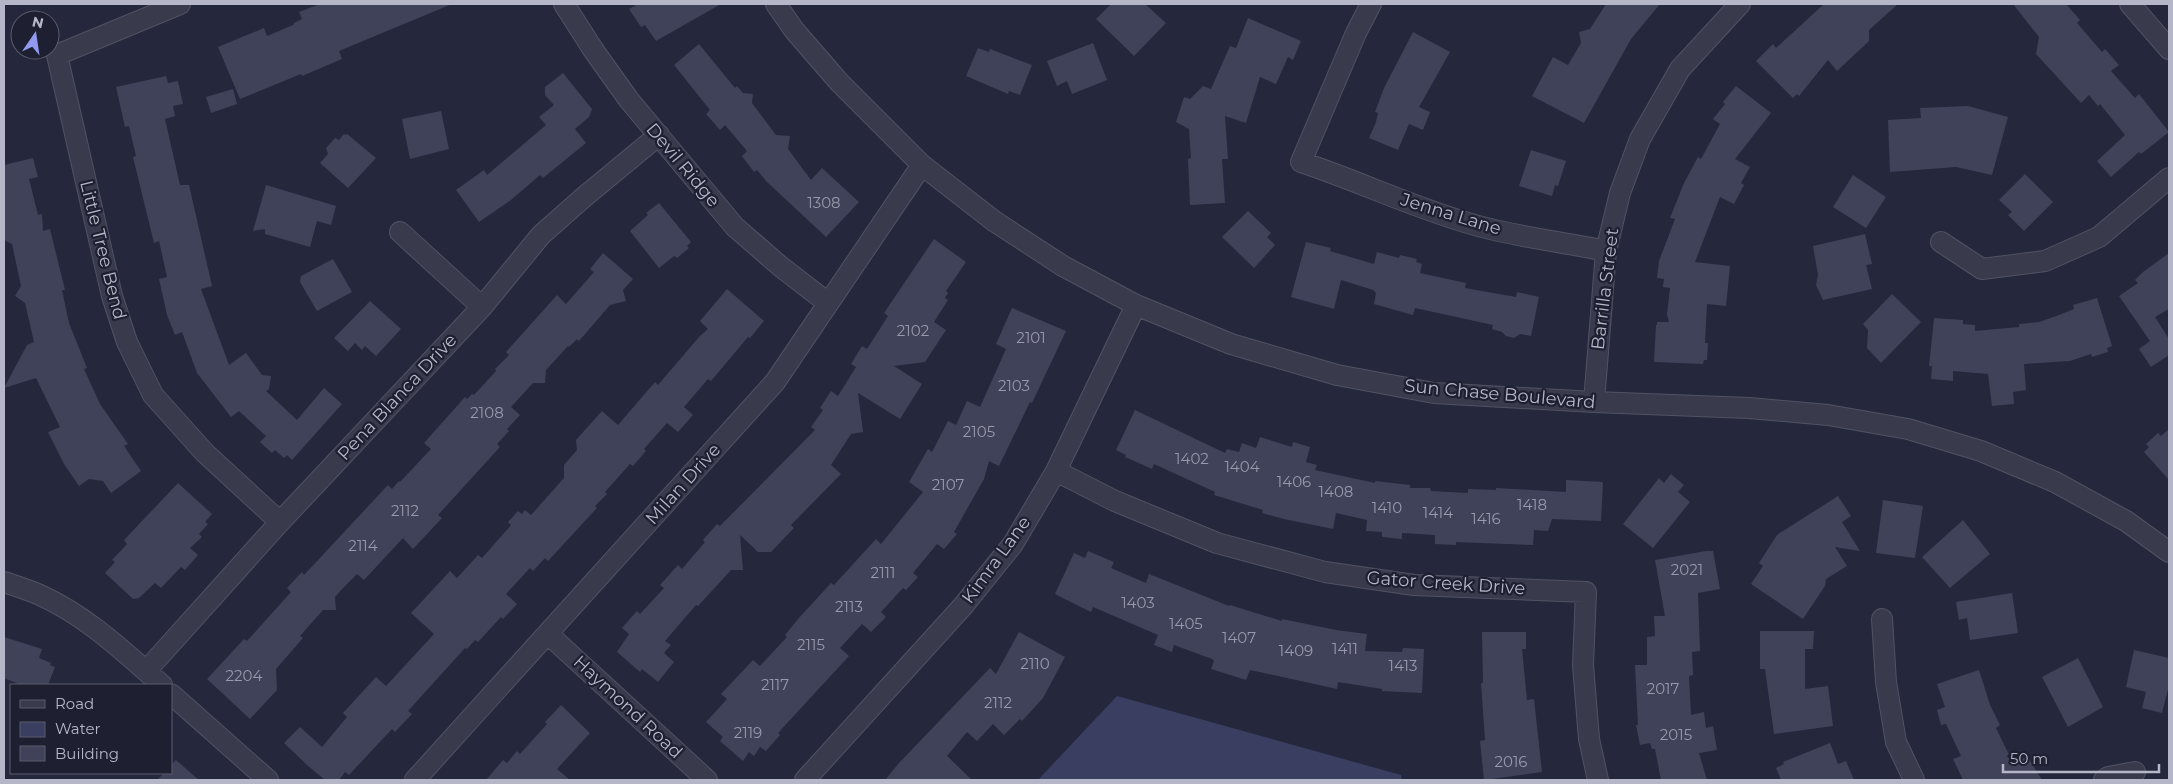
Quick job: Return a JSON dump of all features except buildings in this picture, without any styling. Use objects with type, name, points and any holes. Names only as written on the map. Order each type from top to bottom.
[{"type":"street","name":"Little Tree Bend","points":[[180,4],[57,55],[112,296],[126,342],[154,395],[205,453],[280,522]]},
{"type":"street","name":"Devil Ridge","points":[[564,4],[594,51],[629,100],[735,227],[780,266],[828,303]]},
{"type":"street","name":"Sun Chase Boulevard","points":[[776,4],[794,30],[839,82],[922,165],[994,221],[1063,266],[1136,305],[1231,344],[1337,375],[1434,392],[1594,402],[1749,408],[1818,414],[1908,429],[1981,451],[2055,482],[2126,521],[2169,552]]},
{"type":"street","name":"Jenna Lane","points":[[1371,4],[1352,41],[1301,162],[1343,176],[1428,210],[1477,226],[1606,250]]},
{"type":"street","name":"Barrilla Street","points":[[1594,402],[1606,250],[1620,193],[1640,139],[1680,69],[1740,4]]},
{"type":"street","points":[[2130,4],[2169,49]]},
{"type":"street","name":"Pena Blanca Drive","points":[[146,671],[280,522],[482,307],[541,235],[659,135]]},
{"type":"street","name":"Milan Drive","points":[[415,780],[776,382],[922,165]]},
{"type":"street","points":[[1941,242],[1982,269],[2046,261],[2100,237],[2169,178]]},
{"type":"street","points":[[400,232],[482,307]]},
{"type":"street","name":"Kimra Lane","points":[[805,780],[963,606],[1013,544],[1056,471],[1136,305]]},
{"type":"street","name":"Gator Creek Drive","points":[[1056,471],[1114,501],[1217,543],[1325,572],[1414,585],[1586,592],[1583,666],[1589,739],[1598,780]]},
{"type":"street","points":[[4,582],[40,595],[78,616],[109,639],[161,684]]},
{"type":"street","points":[[1882,619],[1886,682],[1896,742],[1914,780]]},
{"type":"street","name":"Haymond Road","points":[[548,634],[707,780]]},
{"type":"street","points":[[172,695],[268,780]]},
{"type":"street","points":[[2104,780],[2108,777],[2135,772]]},
{"type":"water","points":[[1117,696],[1401,775],[1402,780],[1038,780]]}]
